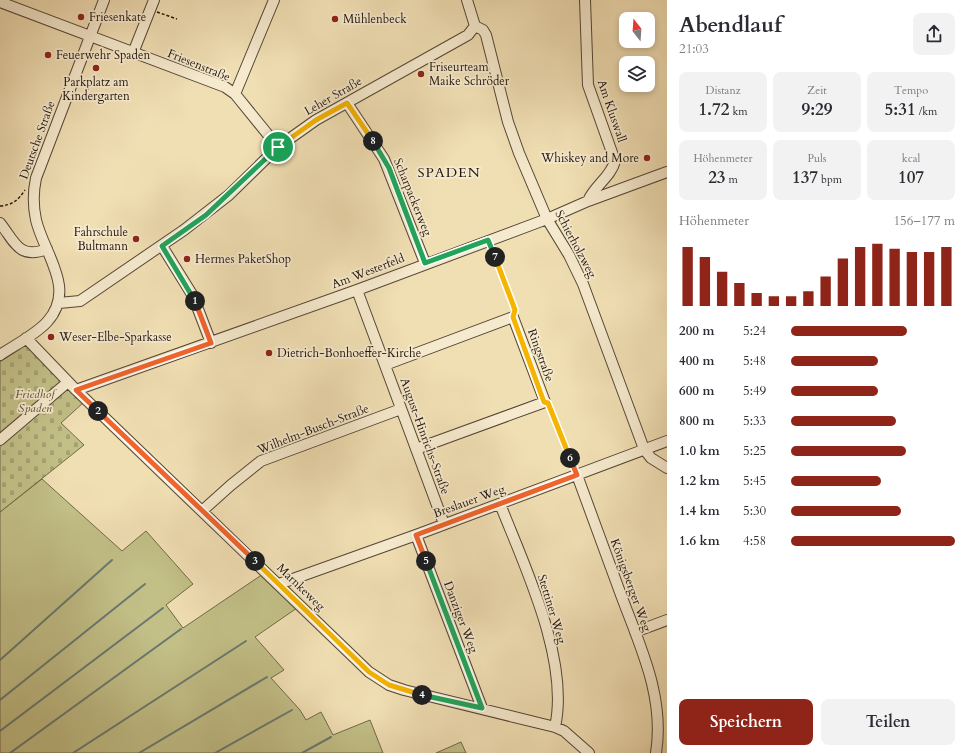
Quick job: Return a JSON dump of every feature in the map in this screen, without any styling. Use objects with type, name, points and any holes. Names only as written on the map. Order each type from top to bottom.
[{"type":"street","name":"Deutsche Straße","points":[[60,292],[58,274],[36,220],[34,205],[36,178],[104,0]]},
{"type":"street","points":[[235,94],[274,0]]},
{"type":"street","points":[[467,0],[475,26]]},
{"type":"street","name":"Am Kluswall","points":[[585,0],[588,85],[615,162],[605,179],[591,193],[588,201]]},
{"type":"street","name":"Friesenstraße","points":[[0,2],[225,87],[235,94],[278,147]]},
{"type":"street","points":[[133,53],[152,5]]},
{"type":"street","name":"Leher Straße","points":[[59,303],[80,301],[96,291],[206,215],[278,147],[316,120],[468,35],[475,26]]},
{"type":"street","name":"Schierholzweg","points":[[475,26],[483,30],[486,35],[508,122],[547,219],[569,255],[583,284],[644,449],[651,458],[667,468]]},
{"type":"street","name":"Scharpackerweg","points":[[347,103],[384,159],[425,263]]},
{"type":"street","name":"Am Westerfeld","points":[[76,390],[357,290],[425,263],[547,219],[588,201],[667,172]]},
{"type":"street","points":[[605,179],[618,190]]},
{"type":"street","points":[[0,223],[22,251],[30,254],[47,249]]},
{"type":"street","points":[[162,246],[193,296],[211,343]]},
{"type":"street","name":"August-Hinrichs-Straße","points":[[357,290],[444,524]]},
{"type":"street","name":"Leher Straße","points":[[60,292],[75,295],[96,291]]},
{"type":"street","points":[[0,355],[47,322],[59,303],[60,292]]},
{"type":"street","points":[[385,364],[513,317]]},
{"type":"street","name":"Ringstraße","points":[[513,317],[544,402]]},
{"type":"street","name":"Marnkeweg","points":[[26,338],[76,390],[369,672],[380,680],[404,690],[555,727],[564,731],[589,753]]},
{"type":"street","points":[[0,440],[68,382]]},
{"type":"street","points":[[416,449],[544,402]]},
{"type":"street","name":"Wilhelm-Busch-Straße","points":[[202,511],[261,461],[401,409]]},
{"type":"street","name":"Breslauer Weg","points":[[279,584],[500,504],[667,440]]},
{"type":"street","name":"Königsberger Weg","points":[[577,475],[648,666],[662,711],[656,753]]},
{"type":"street","name":"Stettiner Weg","points":[[500,504],[544,620],[557,681],[558,703],[555,727]]},
{"type":"street","name":"Danziger Weg","points":[[416,535],[482,708]]},
{"type":"street","points":[[635,632],[667,620]]},
{"type":"path","points":[[152,5],[177,19]]},
{"type":"path","points":[[0,206],[9,205],[19,199],[36,178]]},
{"type":"path","points":[[488,240],[515,310],[513,317]]},
{"type":"path","points":[[544,402],[548,403],[577,475]]},
{"type":"green space","name":"Friedhof Spaden","points":[[27,344],[84,402],[61,423],[84,445],[0,512],[0,362]]},
{"type":"green space","points":[[42,479],[122,551],[146,531],[193,584],[166,605],[183,628],[263,574],[297,608],[255,637],[284,670],[271,678],[300,710],[306,720],[321,712],[333,735],[370,720],[383,753],[0,753],[0,512]]},
{"type":"green space","points":[[461,742],[466,753],[436,753]]},
{"type":"waterway","points":[[0,660],[112,560]]},
{"type":"waterway","points":[[0,700],[145,584]]},
{"type":"waterway","points":[[0,731],[163,608]]},
{"type":"waterway","points":[[10,753],[181,629]]},
{"type":"waterway","points":[[73,753],[246,641]]},
{"type":"waterway","points":[[139,753],[267,677]]},
{"type":"waterway","points":[[215,753],[292,710]]},
{"type":"waterway","points":[[302,753],[331,737]]},
{"type":"place","name":"Friesenkate","points":[[81,17]]},
{"type":"place","name":"Mühlenbeck","points":[[335,19]]},
{"type":"place","name":"Feuerwehr Spaden","points":[[48,55]]},
{"type":"place","name":"Parkplatz am Kindergarten","points":[[96,68]]},
{"type":"place","name":"Friseurteam Maike Schröder","points":[[421,74]]},
{"type":"place","name":"Whiskey and More","points":[[647,158]]},
{"type":"place","name":"Fahrschule Bultmann","points":[[136,239]]},
{"type":"place","name":"Hermes PaketShop","points":[[187,259]]},
{"type":"place","name":"Weser-Elbe-Sparkasse","points":[[51,337]]},
{"type":"place","name":"Dietrich-Bonhoeffer-Kirche","points":[[269,353]]},
{"type":"district","name":"SPADEN","points":[[449,172]]},
{"type":"route","points":[[347,103],[389,168],[425,263],[488,240],[515,310],[513,317],[544,402],[548,403],[577,475],[416,535],[482,708],[404,690],[389,685],[369,672],[76,390],[211,343],[193,296],[162,246],[206,215],[229,195],[278,147],[316,120],[347,103]]}]
